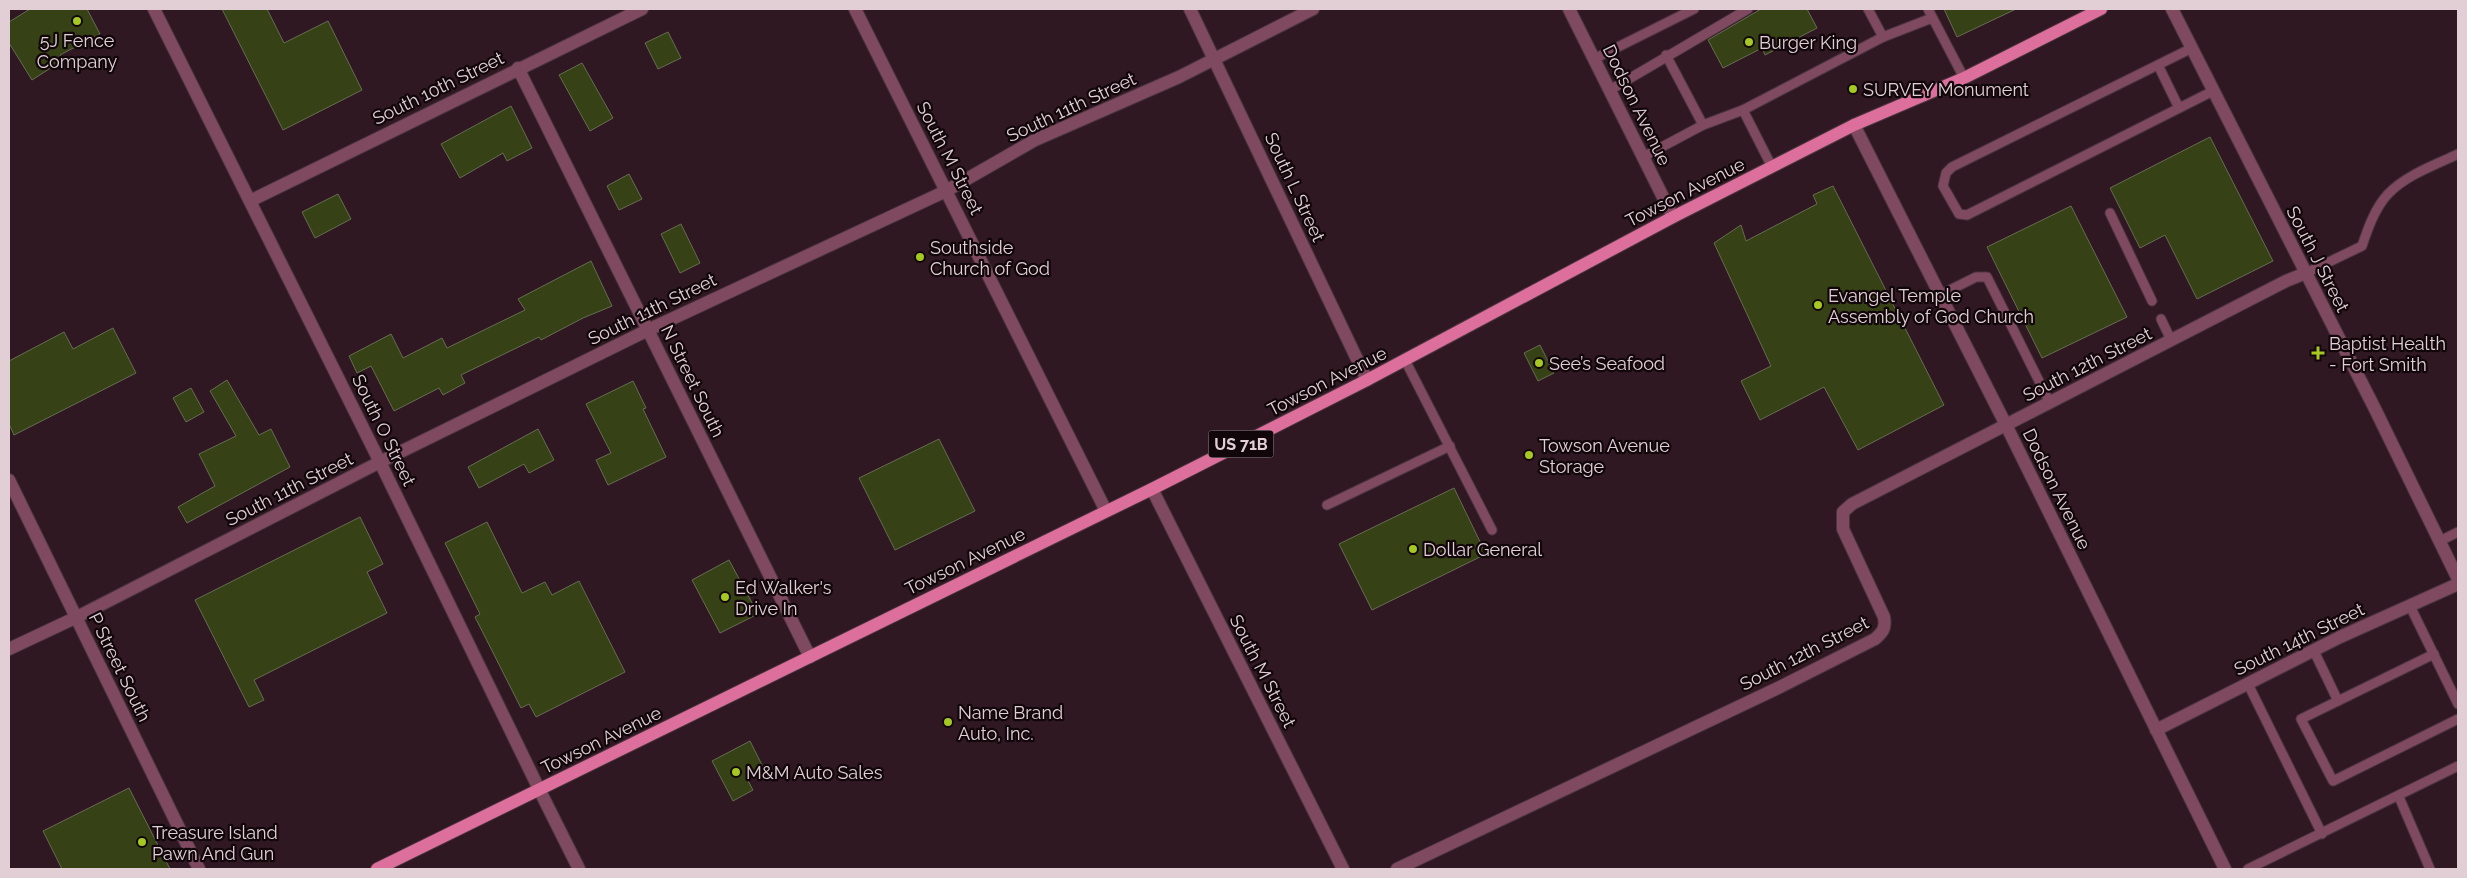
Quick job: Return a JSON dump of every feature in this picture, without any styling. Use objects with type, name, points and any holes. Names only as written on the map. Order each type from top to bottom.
[{"type":"main road","name":"Towson Avenue","points":[[377,869],[1152,489],[1367,380],[1673,217],[1854,125],[1964,78],[2100,9]]},
{"type":"street","name":"South O Street","points":[[154,9],[380,462],[579,869]]},
{"type":"street","name":"South 10th Street","points":[[250,200],[642,9]]},
{"type":"street","name":"South M Street","points":[[855,9],[1106,511]]},
{"type":"street","name":"South L Street","points":[[1190,9],[1367,380]]},
{"type":"street","name":"South 11th Street","points":[[9,649],[76,617],[380,462],[648,330],[946,191],[1035,140],[1215,60],[1314,9]]},
{"type":"street","name":"Dodson Avenue","points":[[1570,9],[1673,217]]},
{"type":"street","name":"South J Street","points":[[2172,9],[2458,579]]},
{"type":"street","name":"N Street South","points":[[518,68],[810,657]]},
{"type":"street","name":"Dodson Avenue","points":[[1854,125],[2006,425],[2225,869]]},
{"type":"street","name":"South 12th Street","points":[[1397,869],[1780,687],[1875,639],[1882,633],[1885,626],[1884,617],[1842,529],[1843,512],[1852,504],[2286,281],[2306,273]]},
{"type":"street","name":"P Street South","points":[[9,480],[199,869]]},
{"type":"street","name":"South M Street","points":[[1152,489],[1343,869]]},
{"type":"street","name":"South 14th Street","points":[[2156,730],[2314,651],[2458,584]]},
{"type":"lane","points":[[1594,59],[1694,9]]},
{"type":"lane","points":[[1610,90],[1666,55],[1748,9]]},
{"type":"lane","points":[[1868,9],[1883,37]]},
{"type":"lane","points":[[1928,9],[1964,78]]},
{"type":"lane","points":[[1643,157],[1703,125],[1743,110],[1883,37],[1932,18]]},
{"type":"lane","points":[[2192,48],[1952,167],[1946,173],[1943,186],[1959,214],[1967,215],[2213,91]]},
{"type":"lane","points":[[1666,55],[1703,125]]},
{"type":"lane","points":[[2158,65],[2179,108]]},
{"type":"lane","points":[[1743,110],[1772,167]]},
{"type":"lane","points":[[2306,273],[2362,246],[2370,222],[2388,194],[2411,178],[2458,154]]},
{"type":"lane","points":[[2110,213],[2152,301]]},
{"type":"lane","points":[[1940,295],[1976,277],[1988,277],[2050,403]]},
{"type":"lane","points":[[2162,320],[2171,340]]},
{"type":"lane","points":[[1405,360],[1492,530]]},
{"type":"lane","points":[[1327,505],[1450,446]]},
{"type":"lane","points":[[2440,541],[2458,532]]},
{"type":"lane","points":[[2410,606],[2458,704]]},
{"type":"lane","points":[[2314,651],[2338,701]]},
{"type":"lane","points":[[2434,654],[2301,719],[2333,782],[2458,718]]},
{"type":"lane","points":[[2248,684],[2322,834]]},
{"type":"lane","points":[[2248,869],[2399,797],[2458,766]]},
{"type":"lane","points":[[2399,797],[2430,869]]},
{"type":"building","points":[[30,9],[87,9],[100,34],[60,55],[63,60],[32,80],[9,43],[9,22]]},
{"type":"building","points":[[222,9],[267,9],[284,43],[328,21],[362,90],[283,130]]},
{"type":"building","name":"Burger King","points":[[1761,9],[1807,9],[1817,28],[1765,55],[1762,48],[1723,68],[1708,40]]},
{"type":"building","points":[[1944,9],[2016,9],[1957,37]]},
{"type":"building","points":[[668,32],[681,58],[658,69],[645,43]]},
{"type":"building","points":[[582,63],[613,118],[590,131],[559,75]]},
{"type":"building","points":[[511,106],[532,148],[507,161],[503,153],[460,178],[441,144]]},
{"type":"building","points":[[2210,137],[2273,261],[2197,299],[2165,235],[2140,248],[2110,188]]},
{"type":"building","points":[[629,174],[642,199],[619,210],[607,186]]},
{"type":"building","name":"Evangel Temple Assembly of God Church","points":[[1833,186],[1944,405],[1858,450],[1824,387],[1760,420],[1741,381],[1771,366],[1714,243],[1741,225],[1746,241],[1817,204],[1813,195]]},
{"type":"building","points":[[338,194],[351,219],[315,238],[302,212]]},
{"type":"building","name":"Evangel Temple Assembly of God Church","points":[[2071,206],[2127,317],[2042,358],[1987,247]]},
{"type":"building","points":[[681,224],[700,263],[680,273],[661,234]]},
{"type":"building","points":[[591,261],[612,306],[583,318],[541,340],[539,337],[461,375],[465,383],[443,395],[439,388],[394,411],[371,366],[357,373],[349,356],[391,334],[403,358],[442,338],[447,348],[525,310],[518,299]]},
{"type":"building","points":[[113,328],[136,373],[14,435],[9,424],[9,361],[64,332],[73,349]]},
{"type":"building","name":"See’s Seafood","points":[[1540,345],[1554,373],[1538,381],[1524,353]]},
{"type":"building","points":[[227,380],[259,435],[271,429],[290,467],[187,523],[178,507],[215,486],[199,454],[236,436],[210,391]]},
{"type":"building","points":[[633,381],[646,408],[643,409],[666,457],[608,485],[596,460],[611,453],[586,404]]},
{"type":"building","points":[[191,388],[204,412],[186,422],[173,398]]},
{"type":"building","points":[[538,429],[554,460],[529,473],[524,464],[479,488],[468,467]]},
{"type":"building","points":[[939,439],[975,511],[895,550],[859,478]]},
{"type":"building","name":"Dollar General","points":[[1454,488],[1486,554],[1372,610],[1339,544]]},
{"type":"building","points":[[360,517],[383,564],[367,572],[387,613],[254,680],[264,700],[249,707],[195,600]]},
{"type":"building","points":[[487,522],[522,593],[545,582],[552,595],[579,581],[625,672],[536,717],[529,704],[521,708],[475,617],[480,614],[445,543]]},
{"type":"building","name":"Ed Walker's Drive In","points":[[729,560],[758,614],[720,633],[692,580]]},
{"type":"building","name":"M&M Auto Sales","points":[[750,741],[763,767],[746,777],[753,790],[733,801],[712,761]]},
{"type":"building","points":[[129,788],[170,869],[62,869],[43,831]]},
{"type":"place","name":"5J Fence Company","points":[[77,21]]},
{"type":"place","name":"Burger King","points":[[1749,42]]},
{"type":"place","name":"SURVEY Monument","points":[[1853,89]]},
{"type":"place","name":"Southside Church of God","points":[[920,257]]},
{"type":"place","name":"Evangel Temple Assembly of God Church","points":[[1818,305]]},
{"type":"place","name":"Baptist Health - Fort Smith","points":[[2318,353]]},
{"type":"place","name":"See’s Seafood","points":[[1539,363]]},
{"type":"place","name":"Towson Avenue Storage","points":[[1529,455]]},
{"type":"place","name":"Dollar General","points":[[1413,549]]},
{"type":"place","name":"Ed Walker's Drive In","points":[[725,597]]},
{"type":"place","name":"Name Brand Auto, Inc.","points":[[948,722]]},
{"type":"place","name":"M&M Auto Sales","points":[[736,772]]},
{"type":"place","name":"Treasure Island Pawn And Gun","points":[[142,842]]}]
